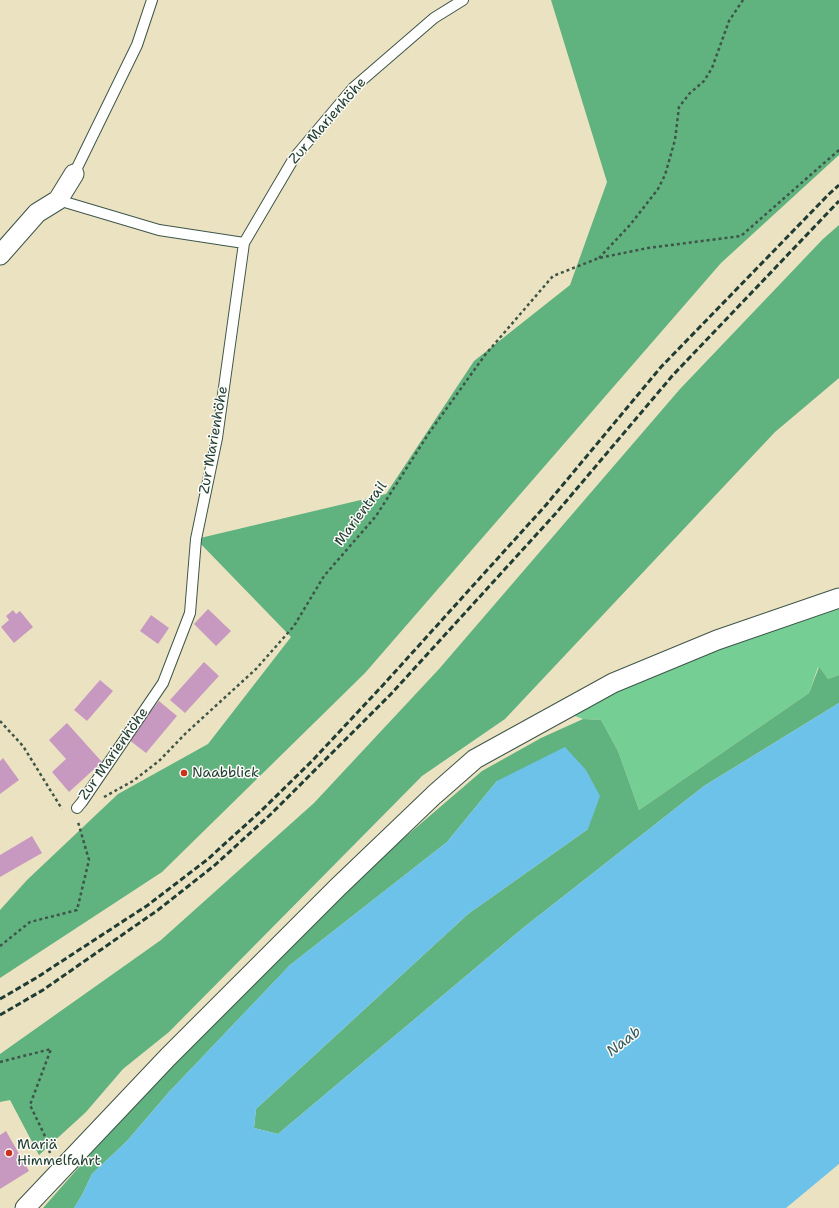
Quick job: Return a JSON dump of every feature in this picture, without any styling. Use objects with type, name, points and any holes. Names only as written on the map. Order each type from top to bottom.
[{"type":"street","points":[[0,255],[36,213],[58,200],[74,174]]},
{"type":"street","points":[[25,1208],[56,1173],[168,1057],[338,887],[475,759],[613,683],[717,640],[839,598]]},
{"type":"lane","points":[[74,174],[137,45],[152,0]]},
{"type":"lane","name":"Zur Marienhöhe","points":[[76,808],[82,802],[163,683],[190,613],[196,539],[217,438],[244,243],[294,158],[353,88],[434,18],[463,0]]},
{"type":"lane","points":[[58,200],[159,230],[244,243]]},
{"type":"path","points":[[599,258],[630,225],[658,189],[665,175],[675,140],[679,107],[690,93],[704,81],[712,68],[729,21],[743,0]]},
{"type":"path","name":"Marientrail","points":[[133,781],[159,761],[186,733],[256,669],[294,626],[324,576],[376,516],[429,433],[485,355],[553,276],[599,258],[648,248],[741,236],[839,150]]},
{"type":"path","name":"Zur Marienhöhe","points":[[0,721],[23,746],[66,815],[76,808]]},
{"type":"path","points":[[0,946],[30,922],[78,910],[89,860],[77,817],[76,808]]},
{"type":"path","points":[[0,1062],[51,1049],[30,1105],[44,1134],[56,1173]]},
{"type":"green space","points":[[551,0],[839,0],[839,155],[721,263],[365,673],[162,872],[0,978],[0,910],[27,880],[118,794],[208,744],[291,637],[196,539],[386,494],[474,361],[570,285],[607,182]]},
{"type":"green space","points":[[839,225],[839,378],[775,432],[505,719],[422,776],[169,1032],[123,1069],[86,1112],[39,1155],[10,1100],[0,1102],[0,1054],[161,940],[314,803],[439,669],[680,389],[823,239]]},
{"type":"green space","points":[[839,606],[839,675],[828,679],[818,667],[809,693],[639,810],[618,751],[601,720],[583,719],[567,713],[710,651]]},
{"type":"green space","points":[[819,667],[828,679],[839,675],[839,703],[704,786],[523,928],[278,1134],[254,1128],[256,1109],[468,914],[588,829],[497,781],[447,842],[290,965],[169,1092],[127,1141],[92,1174],[74,1208],[43,1208],[158,1077],[369,868],[482,771],[541,738],[583,719],[601,720],[618,751],[639,810],[809,693]]},
{"type":"water","name":"Naab","points":[[839,703],[839,1164],[786,1208],[74,1208],[92,1174],[127,1141],[169,1092],[290,965],[447,842],[497,781],[565,747],[586,770],[600,796],[588,829],[468,914],[256,1109],[254,1128],[278,1134],[523,928],[704,786]]},
{"type":"building","points":[[208,609],[231,631],[216,646],[194,624]]},
{"type":"building","points":[[13,610],[16,614],[20,611],[33,627],[14,643],[1,627],[9,620],[6,616]]},
{"type":"building","points":[[151,615],[169,628],[158,644],[140,631]]},
{"type":"building","points":[[204,662],[219,676],[185,713],[170,700]]},
{"type":"building","points":[[100,680],[113,691],[87,721],[74,710]]},
{"type":"building","points":[[159,701],[177,716],[146,753],[128,739]]},
{"type":"building","points":[[67,723],[102,762],[69,792],[52,772],[66,759],[49,740]]},
{"type":"building","points":[[3,758],[19,780],[0,794],[0,761]]},
{"type":"building","points":[[32,836],[42,853],[0,877],[0,855]]},
{"type":"building","name":"Mariä Himmelfahrt","points":[[6,1131],[29,1171],[0,1189],[0,1135]]},
{"type":"railway","points":[[0,999],[36,978],[148,905],[208,859],[262,810],[312,761],[384,684],[546,505],[661,367],[839,185]]},
{"type":"railway","points":[[0,1015],[43,990],[158,910],[215,865],[271,814],[391,694],[557,512],[673,375],[839,201]]},
{"type":"place","name":"Naabblick","points":[[184,773]]},
{"type":"place","name":"Mariä Himmelfahrt","points":[[9,1153]]}]
